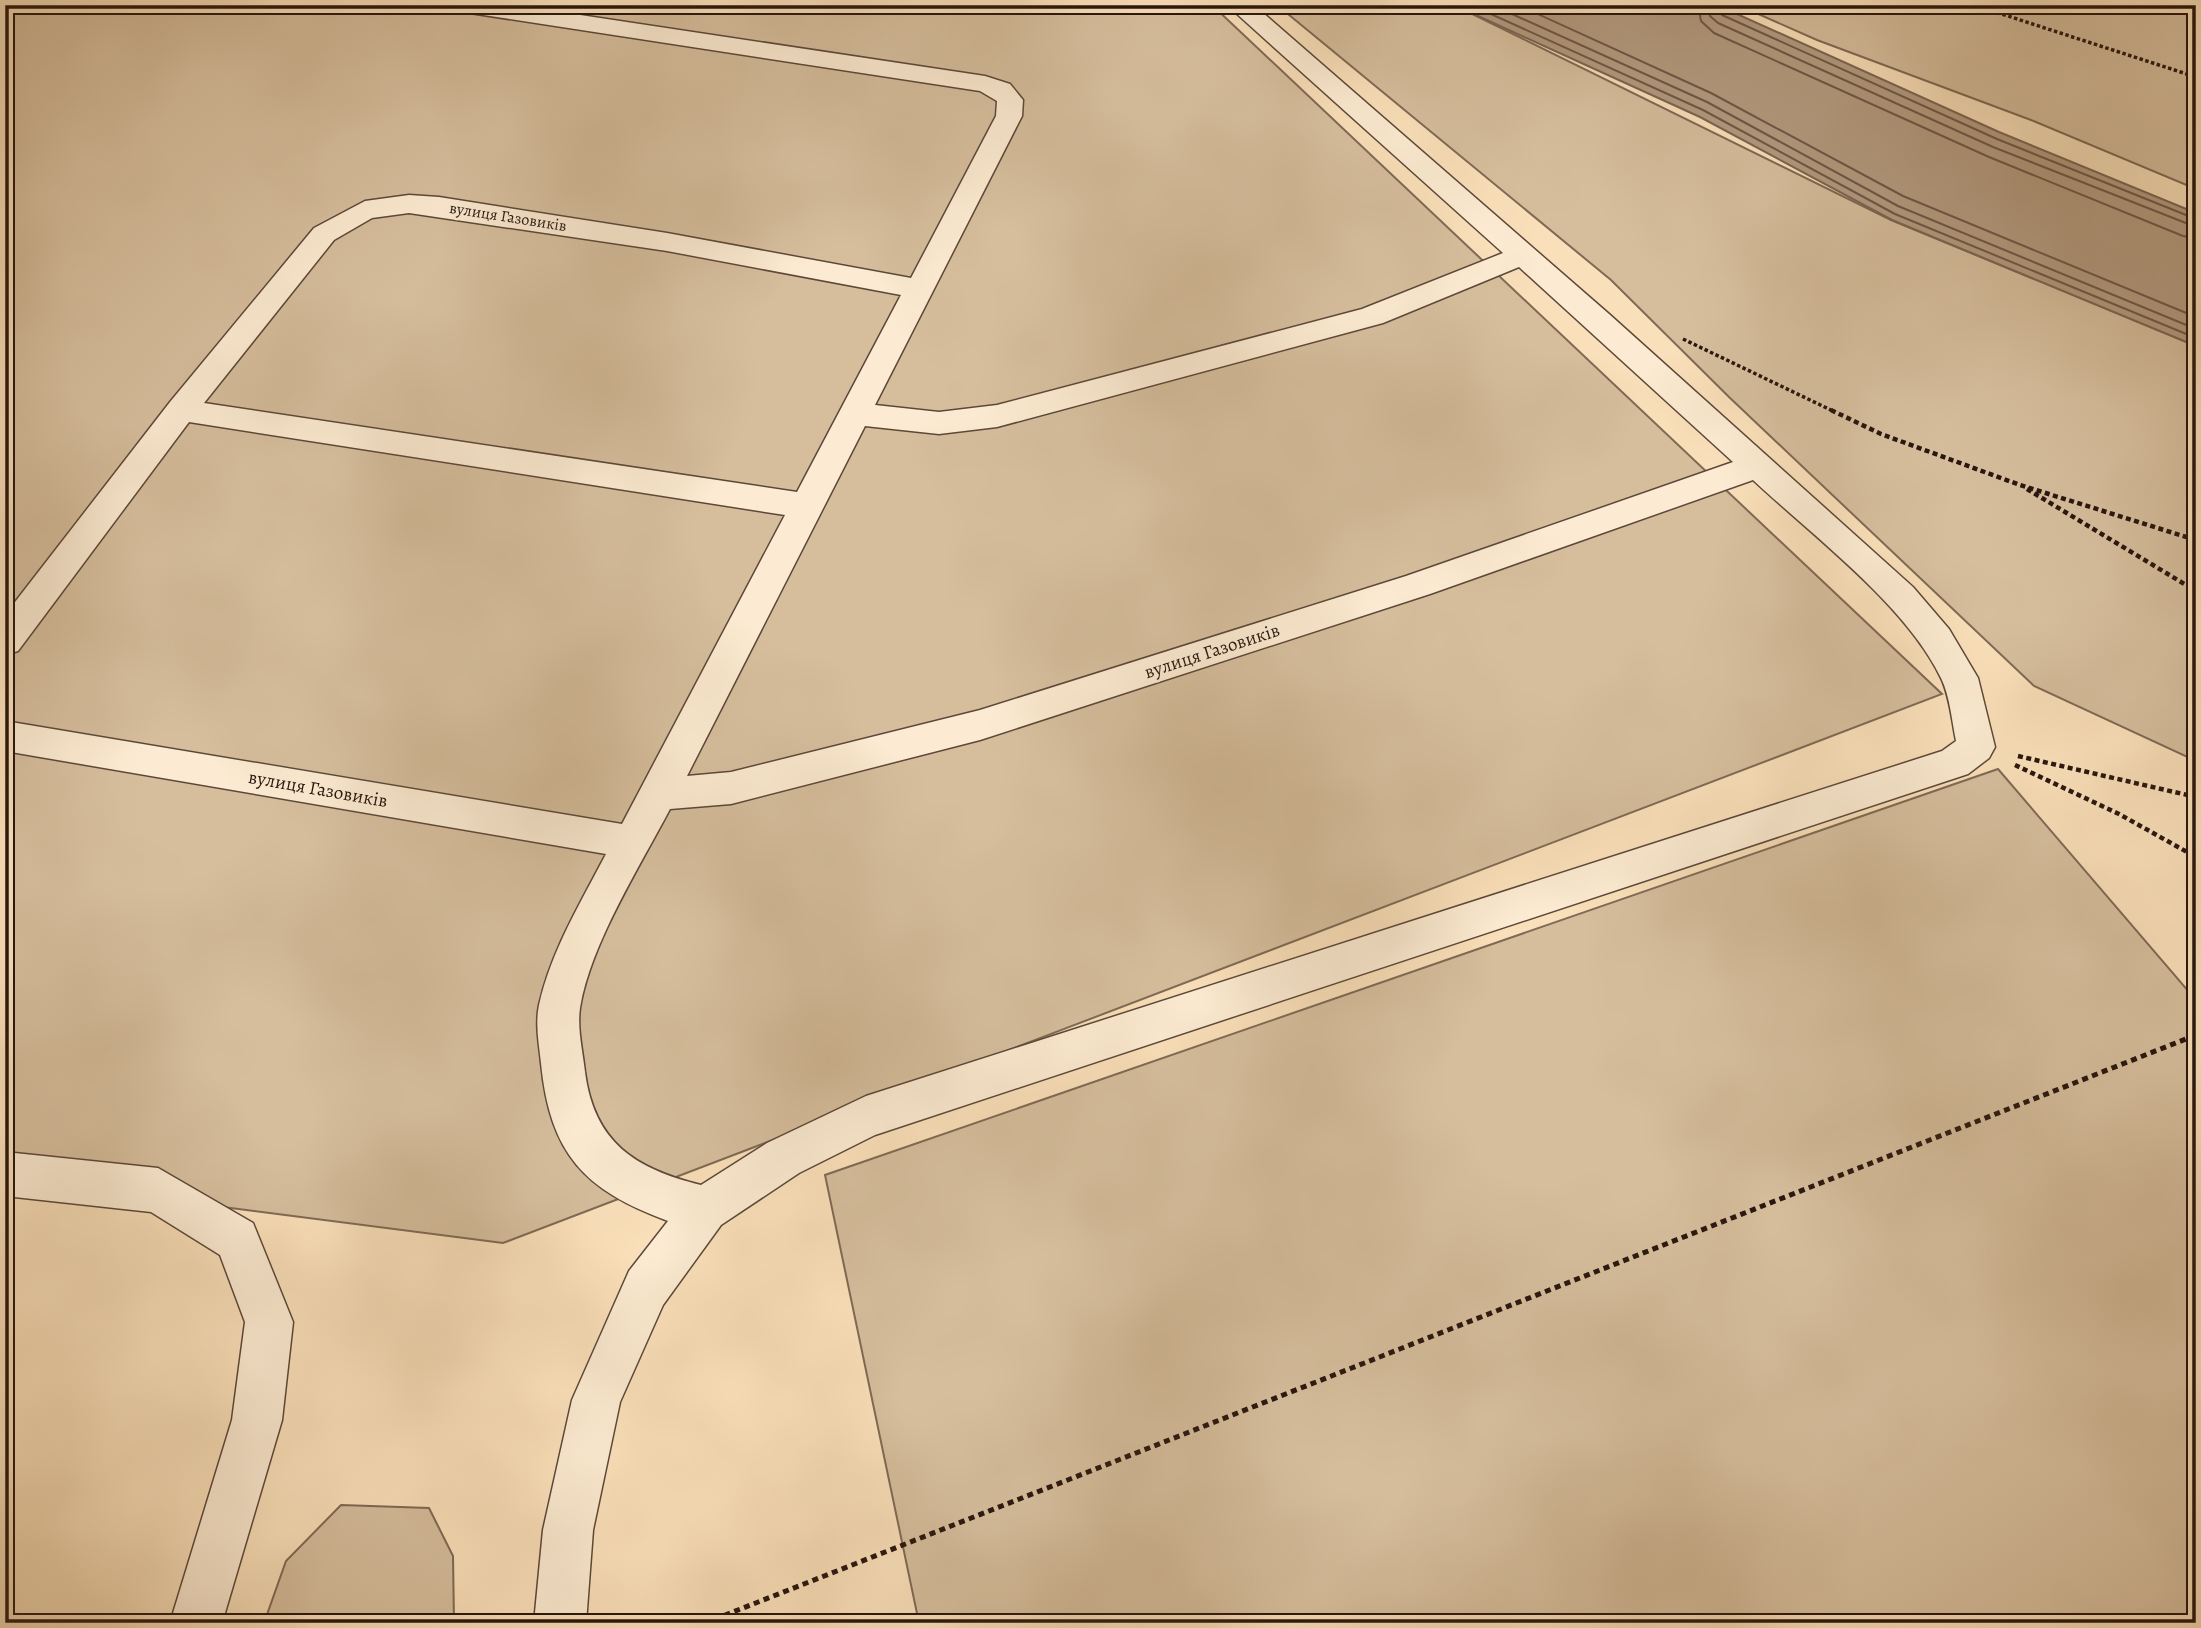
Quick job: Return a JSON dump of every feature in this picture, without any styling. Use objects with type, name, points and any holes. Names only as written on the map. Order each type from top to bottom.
[{"type":"street","points":[[560,1623],[568,1530],[596,1400],[646,1288],[705,1209],[783,1158],[866,1117],[1955,763],[1976,747],[1960,678],[1927,628],[1901,596],[1598,321],[1239,5]]},
{"type":"street","points":[[470,6],[985,84],[1001,90],[1010,100],[1009,116],[921,289],[631,842],[582,942],[559,1009],[563,1082],[583,1142],[622,1180],[661,1200],[705,1209]]},
{"type":"street","name":"вулиця Газовиків","points":[[5,641],[181,410],[324,234],[365,210],[409,204],[439,206],[667,242],[921,289]]},
{"type":"street","points":[[856,414],[939,423],[997,416],[1372,316],[1523,256]]},
{"type":"street","points":[[181,410],[808,506]]},
{"type":"street","name":"вулиця Газовиків","points":[[656,794],[731,788],[980,725],[1418,585],[1758,466]]},
{"type":"street","name":"вулиця Газовиків","points":[[5,736],[631,842]]},
{"type":"street","points":[[5,1174],[158,1190],[237,1239],[269,1322],[257,1420],[196,1623]]},
{"type":"path","points":[[1974,5],[2196,77]]},
{"type":"path","points":[[1598,321],[1671,334],[1881,434],[2020,485],[2196,540]]},
{"type":"path","points":[[2020,485],[2196,591]]},
{"type":"path","points":[[1976,747],[2196,797]]},
{"type":"path","points":[[1976,747],[2119,814],[2196,857]]},
{"type":"path","points":[[705,1623],[2196,1035]]},
{"type":"shaded area","points":[[5,5],[1212,5],[1942,694],[503,1243],[5,1179]]},
{"type":"shaded area","points":[[1277,5],[1454,5],[1891,220],[2196,346],[2196,761],[2034,686],[1729,397],[1611,280]]},
{"type":"shaded area","points":[[1738,5],[2196,5],[2196,189],[2031,120],[1817,40]]},
{"type":"shaded area","points":[[1998,769],[2196,1000],[2196,1623],[919,1623],[825,1175]]},
{"type":"shaded area","points":[[341,1505],[429,1508],[453,1556],[454,1623],[264,1623],[286,1561]]},
{"type":"water","points":[[1454,5],[1717,5],[1999,132],[2196,213],[2196,346],[1892,220],[1700,117]]}]
